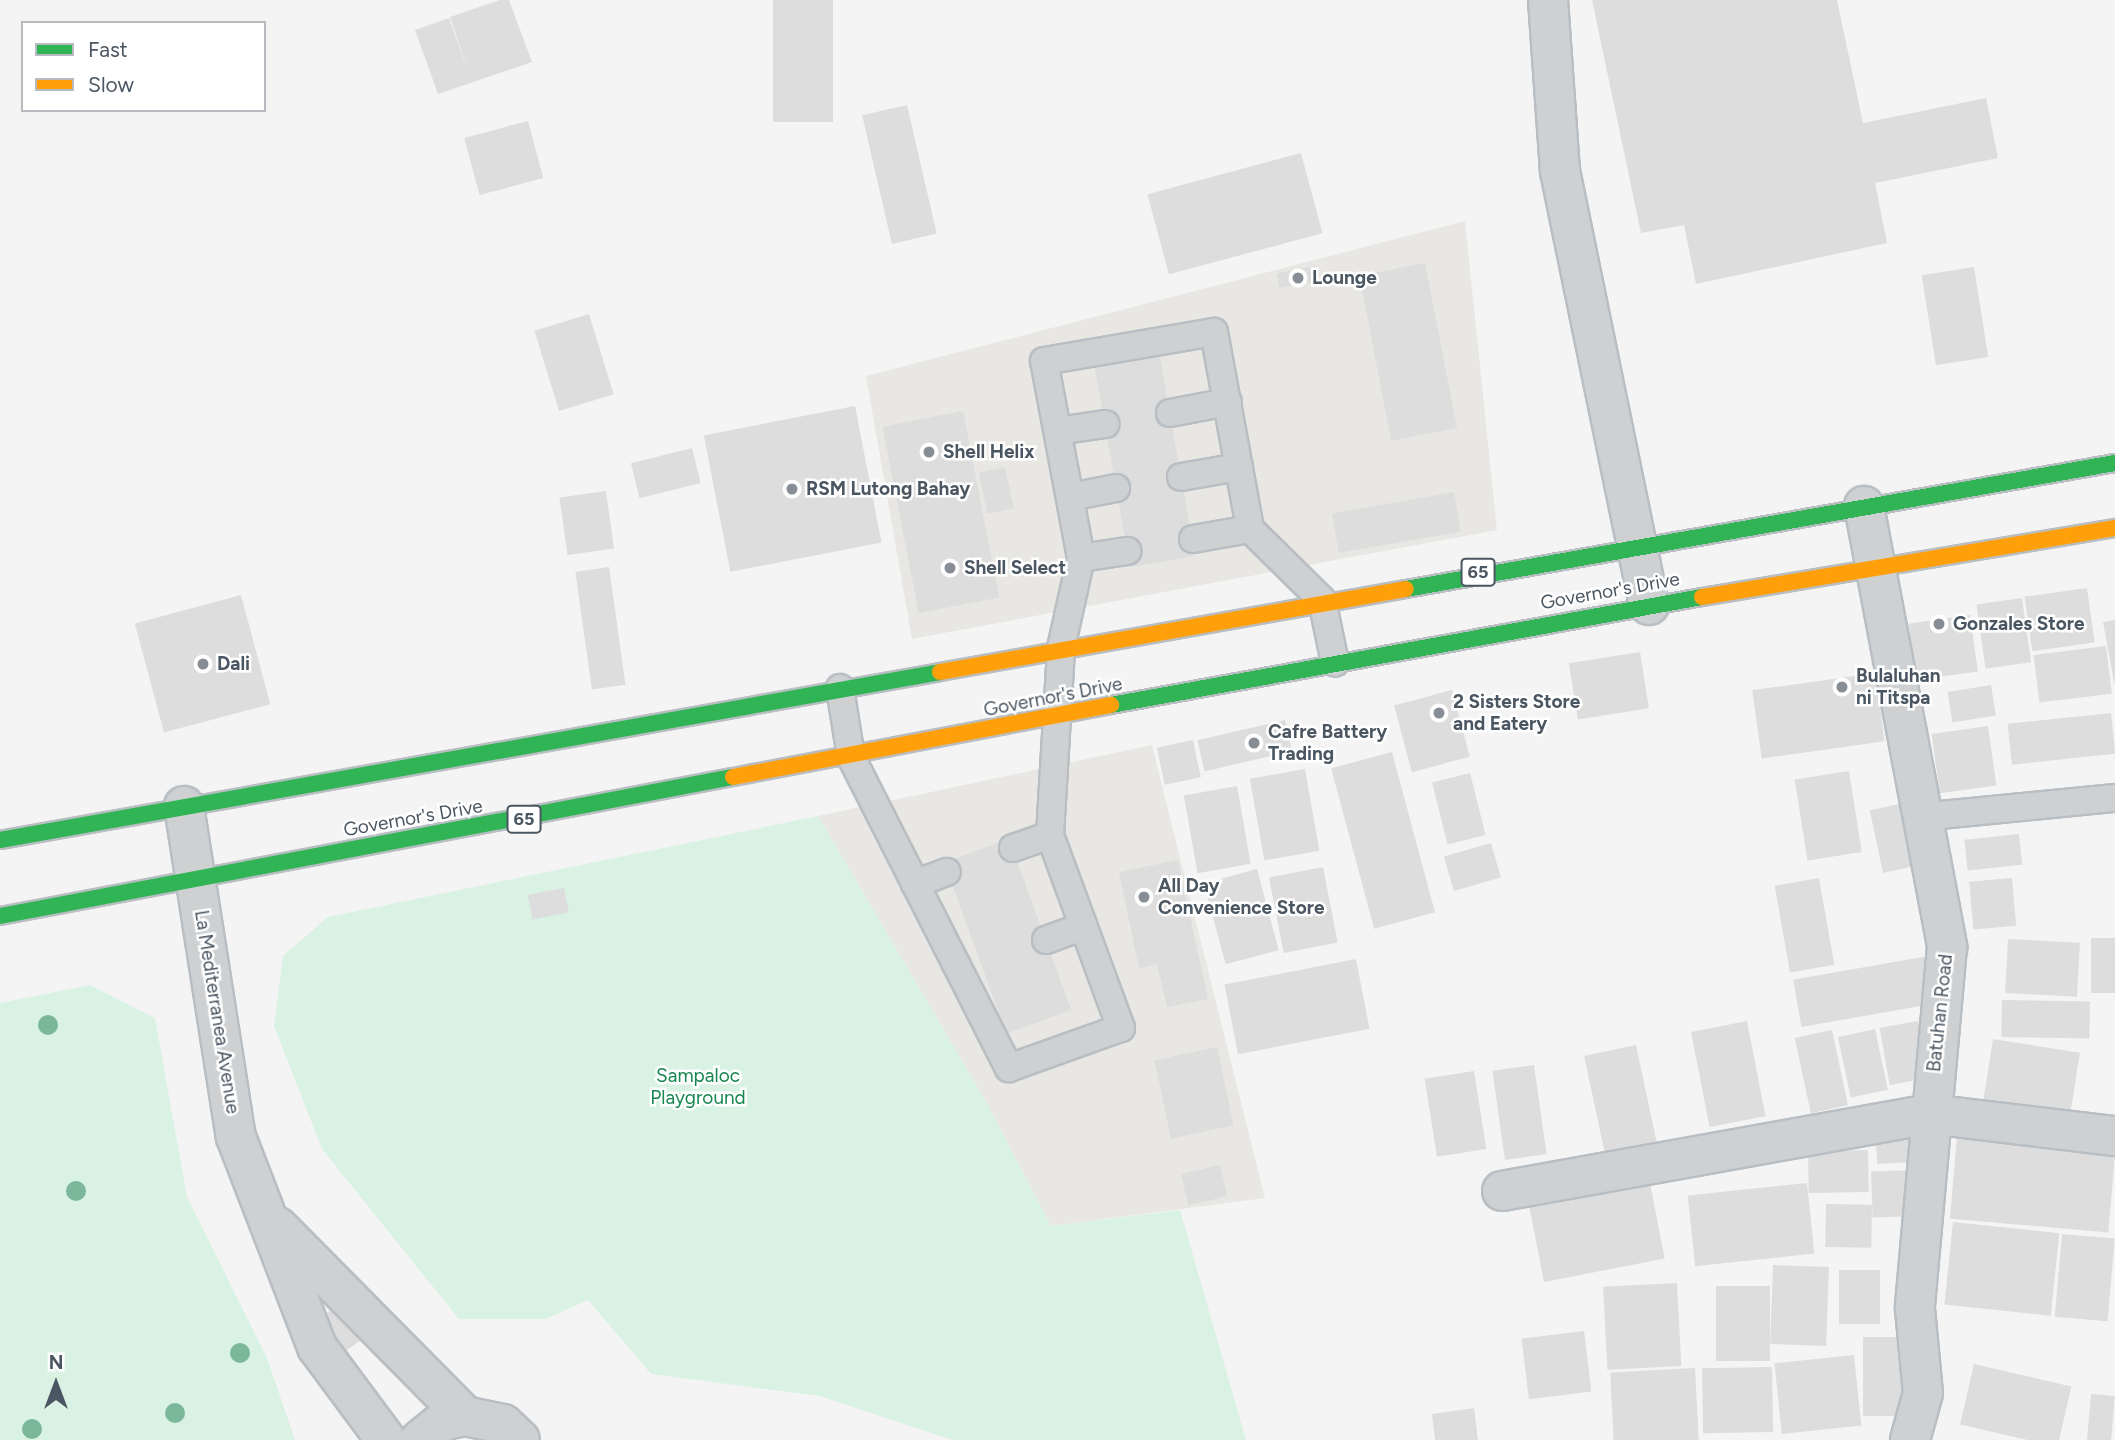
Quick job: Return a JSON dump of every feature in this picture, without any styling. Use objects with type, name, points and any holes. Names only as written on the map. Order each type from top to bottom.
[{"type":"highway","name":"65","points":[[0,840],[1322,600],[2115,463]]},
{"type":"highway","name":"Governor's Drive","points":[[0,916],[1649,605],[2115,528]]},
{"type":"street","points":[[1548,0],[1560,171],[1634,545],[1649,605]]},
{"type":"street","name":"Batuhan Road","points":[[1864,506],[1920,817],[1947,947],[1930,1114],[1915,1309],[1923,1393],[1910,1440]]},
{"type":"street","name":"La Mediterranea Avenue","points":[[184,806],[236,1137],[265,1213],[311,1286],[465,1416]]},
{"type":"street","points":[[1502,1191],[1930,1114],[2115,1136]]},
{"type":"street","name":"La Mediterranea Avenue","points":[[311,1286],[317,1347],[386,1440]]},
{"type":"street","points":[[420,1440],[445,1420],[465,1416],[503,1424],[520,1440]]},
{"type":"lane","points":[[839,688],[851,757],[915,884],[970,967],[1009,1068],[1121,1028],[1050,835],[1061,716],[1061,649],[1080,558],[1044,361],[1214,332],[1250,529],[1322,600],[1335,663]]},
{"type":"lane","points":[[1170,412],[1228,402]]},
{"type":"lane","points":[[1058,431],[1105,424]]},
{"type":"lane","points":[[1181,477],[1239,467]]},
{"type":"lane","points":[[1070,497],[1116,488]]},
{"type":"lane","points":[[1193,540],[1250,529]]},
{"type":"lane","points":[[1080,558],[1127,551]]},
{"type":"lane","points":[[1920,817],[2115,798]]},
{"type":"lane","points":[[1013,848],[1050,835]]},
{"type":"lane","points":[[915,884],[947,872]]},
{"type":"lane","points":[[1046,940],[1084,926]]},
{"type":"shaded area","points":[[1465,221],[1497,530],[912,639],[866,376]]},
{"type":"shaded area","points":[[1152,745],[1265,1198],[1051,1226],[985,1100],[818,816]]},
{"type":"green space","name":"Sampaloc Playground","points":[[818,816],[985,1100],[1051,1226],[1180,1210],[1246,1440],[953,1440],[819,1396],[651,1374],[588,1300],[546,1319],[459,1319],[322,1149],[274,1026],[283,956],[328,917]]},
{"type":"green space","points":[[90,985],[155,1018],[187,1197],[267,1358],[295,1440],[0,1440],[0,1003]]},
{"type":"building","points":[[500,0],[509,0],[532,62],[438,94],[415,30],[449,18],[469,74],[450,17]]},
{"type":"building","points":[[773,0],[833,0],[833,122],[773,122]]},
{"type":"building","points":[[1592,0],[1837,0],[1863,123],[1986,98],[1998,158],[1875,183],[1887,243],[1696,284],[1684,225],[1641,233]]},
{"type":"building","points":[[907,105],[937,234],[892,244],[862,115]]},
{"type":"building","points":[[528,121],[543,178],[480,195],[464,138]]},
{"type":"building","points":[[1301,153],[1322,233],[1169,274],[1147,194]]},
{"type":"building","points":[[1425,263],[1457,428],[1391,441],[1359,276]]},
{"type":"building","name":"Lounge","points":[[1315,266],[1318,281],[1280,288],[1277,273]]},
{"type":"building","points":[[1974,267],[1988,357],[1936,365],[1922,275]]},
{"type":"building","points":[[589,314],[614,394],[559,411],[534,331]]},
{"type":"building","points":[[1158,346],[1195,556],[1130,567],[1093,357]]},
{"type":"building","name":"RSM Lutong Bahay","points":[[855,406],[882,542],[730,572],[704,435]]},
{"type":"building","name":"Shell Select","points":[[963,411],[999,598],[919,613],[883,427]]},
{"type":"building","points":[[692,448],[701,483],[640,498],[631,463]]},
{"type":"building","points":[[1005,467],[1014,508],[987,514],[979,473]]},
{"type":"building","points":[[606,491],[614,548],[568,555],[559,498]]},
{"type":"building","points":[[1454,492],[1461,531],[1339,553],[1332,514]]},
{"type":"building","points":[[609,567],[626,685],[592,690],[575,572]]},
{"type":"building","points":[[2087,588],[2095,642],[2032,651],[2025,597]]},
{"type":"building","name":"Dali","points":[[241,595],[270,704],[164,733],[135,623]]},
{"type":"building","points":[[2022,598],[2031,662],[1985,669],[1976,604]]},
{"type":"building","points":[[1970,615],[1978,671],[1917,680],[1909,624]]},
{"type":"building","points":[[2115,620],[2115,681],[2114,682],[2103,622]]},
{"type":"building","points":[[2106,646],[2112,694],[2039,703],[2034,655]]},
{"type":"building","points":[[1640,652],[1649,708],[1578,720],[1569,663]]},
{"type":"building","points":[[1875,673],[1885,741],[1762,759],[1752,690]]},
{"type":"building","points":[[1991,685],[1996,716],[1952,723],[1948,692]]},
{"type":"building","points":[[1452,690],[1470,757],[1412,772],[1394,706]]},
{"type":"building","points":[[2111,713],[2115,754],[2012,765],[2008,724]]},
{"type":"building","name":"Cafre Battery Trading","points":[[1285,720],[1292,751],[1205,771],[1197,740]]},
{"type":"building","points":[[1988,726],[1996,785],[1940,793],[1932,734]]},
{"type":"building","points":[[1193,740],[1201,777],[1165,785],[1157,748]]},
{"type":"building","points":[[1392,752],[1435,912],[1374,929],[1331,768]]},
{"type":"building","points":[[1305,769],[1319,851],[1264,860],[1250,779]]},
{"type":"building","points":[[1849,771],[1862,852],[1808,861],[1795,780]]},
{"type":"building","points":[[1470,773],[1485,835],[1448,845],[1432,782]]},
{"type":"building","points":[[1237,786],[1251,864],[1198,873],[1184,795]]},
{"type":"building","points":[[1904,803],[1917,866],[1883,873],[1870,810]]},
{"type":"building","points":[[2019,834],[2022,865],[1968,871],[1964,840]]},
{"type":"building","points":[[1009,839],[1071,1010],[1006,1034],[944,863]]},
{"type":"building","points":[[1491,843],[1501,878],[1454,891],[1444,857]]},
{"type":"building","points":[[1178,860],[1208,999],[1167,1007],[1157,964],[1139,968],[1119,872]]},
{"type":"building","points":[[1323,867],[1338,943],[1284,953],[1269,877]]},
{"type":"building","points":[[1257,869],[1279,950],[1226,964],[1204,883]]},
{"type":"building","points":[[1819,878],[1834,965],[1790,972],[1775,886]]},
{"type":"building","points":[[2012,878],[2016,926],[1973,930],[1969,882]]},
{"type":"building","points":[[564,888],[569,913],[532,920],[528,895]]},
{"type":"building","points":[[2091,938],[2115,938],[2115,993],[2091,993]]},
{"type":"building","points":[[2008,939],[2080,943],[2077,997],[2005,993]]},
{"type":"building","points":[[1928,956],[1936,1003],[1801,1027],[1793,980]]},
{"type":"building","points":[[1356,959],[1370,1029],[1238,1054],[1224,985]]},
{"type":"building","points":[[2002,1000],[2090,1002],[2089,1039],[2001,1037]]},
{"type":"building","points":[[1747,1021],[1766,1116],[1710,1127],[1691,1032]]},
{"type":"building","points":[[1918,1021],[1928,1078],[1890,1085],[1880,1028]]},
{"type":"building","points":[[1875,1029],[1888,1090],[1851,1098],[1838,1037]]},
{"type":"building","points":[[1832,1030],[1848,1105],[1811,1113],[1795,1038]]},
{"type":"building","points":[[1993,1039],[2080,1053],[2069,1123],[1982,1109]]},
{"type":"building","points":[[1636,1045],[1657,1142],[1605,1153],[1584,1056]]},
{"type":"building","points":[[1217,1047],[1234,1125],[1171,1139],[1154,1060]]},
{"type":"building","points":[[1534,1065],[1547,1154],[1505,1160],[1492,1071]]},
{"type":"building","points":[[1474,1071],[1486,1149],[1437,1157],[1425,1079]]},
{"type":"building","points":[[1957,1137],[2115,1151],[2108,1233],[1950,1219]]},
{"type":"building","points":[[1913,1140],[1914,1162],[1877,1164],[1876,1142]]},
{"type":"building","points":[[1868,1150],[1869,1192],[1809,1193],[1808,1151]]},
{"type":"building","points":[[1220,1165],[1227,1196],[1188,1205],[1181,1174]]},
{"type":"building","points":[[1915,1170],[1917,1216],[1873,1218],[1871,1172]]},
{"type":"building","points":[[1650,1183],[1665,1259],[1544,1282],[1529,1206]]},
{"type":"building","points":[[1807,1183],[1814,1254],[1695,1266],[1688,1196]]},
{"type":"building","points":[[1826,1204],[1872,1205],[1871,1248],[1825,1247]]},
{"type":"building","points":[[1953,1222],[2059,1233],[2051,1316],[1944,1305]]},
{"type":"building","points":[[2062,1234],[2115,1239],[2108,1321],[2055,1317]]},
{"type":"building","points":[[1773,1265],[1829,1267],[1826,1346],[1770,1344]]},
{"type":"building","points":[[1839,1270],[1880,1270],[1880,1324],[1839,1324]]},
{"type":"building","points":[[1677,1283],[1681,1366],[1607,1370],[1603,1287]]},
{"type":"building","points":[[1716,1286],[1770,1286],[1770,1361],[1716,1361]]},
{"type":"building","points":[[335,1307],[360,1341],[345,1352],[320,1318]]},
{"type":"building","points":[[1584,1331],[1591,1392],[1529,1399],[1521,1339]]},
{"type":"building","points":[[1863,1337],[1908,1337],[1908,1416],[1863,1416]]},
{"type":"building","points":[[1854,1355],[1861,1426],[1782,1434],[1774,1363]]},
{"type":"building","points":[[1974,1364],[2071,1386],[2059,1440],[2028,1440],[1960,1424]]},
{"type":"building","points":[[1772,1367],[1773,1432],[1703,1433],[1702,1368]]},
{"type":"building","points":[[1695,1368],[1699,1440],[1614,1440],[1610,1372]]},
{"type":"building","points":[[2091,1394],[2115,1396],[2111,1440],[2087,1440]]},
{"type":"building","points":[[1474,1408],[1478,1440],[1435,1440],[1432,1414]]},
{"type":"traffic: fast","points":[[1406,589],[2115,463]]},
{"type":"traffic: fast","points":[[1111,705],[1702,597]]},
{"type":"traffic: fast","points":[[0,840],[940,672]]},
{"type":"traffic: fast","points":[[0,916],[733,777]]},
{"type":"traffic: slow","points":[[1702,597],[2115,528]]},
{"type":"traffic: slow","points":[[940,672],[1406,589]]},
{"type":"traffic: slow","points":[[733,777],[1111,705]]},
{"type":"place","name":"Lounge","points":[[1298,278]]},
{"type":"place","name":"Shell Helix","points":[[929,452]]},
{"type":"place","name":"RSM Lutong Bahay","points":[[792,489]]},
{"type":"place","name":"Shell Select","points":[[950,568]]},
{"type":"place","name":"Gonzales Store","points":[[1939,624]]},
{"type":"place","name":"Dali","points":[[203,664]]},
{"type":"place","name":"Bulaluhan ni Titspa","points":[[1842,687]]},
{"type":"place","name":"2 Sisters Store and Eatery","points":[[1439,713]]},
{"type":"place","name":"Cafre Battery Trading","points":[[1254,743]]},
{"type":"place","name":"All Day Convenience Store","points":[[1144,897]]}]
